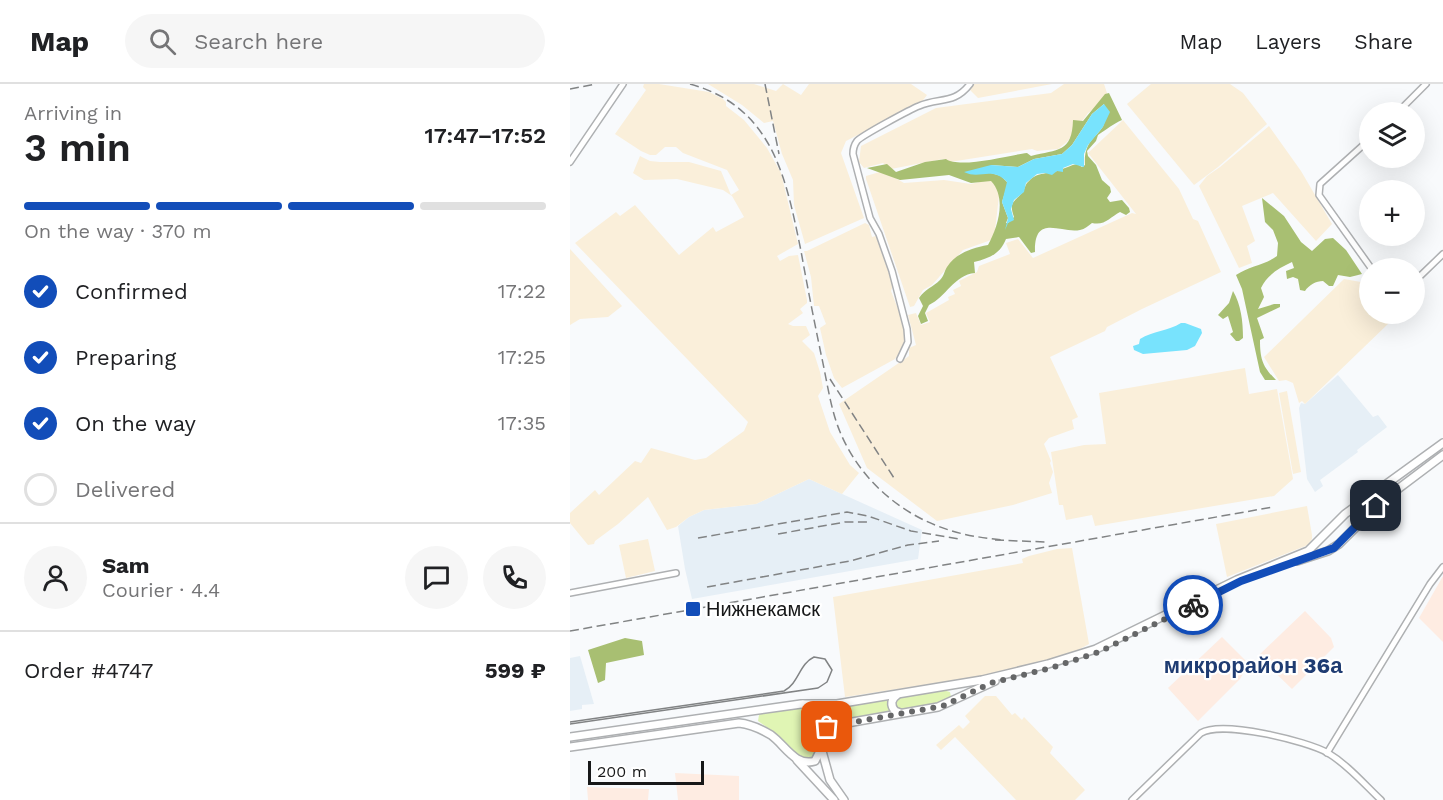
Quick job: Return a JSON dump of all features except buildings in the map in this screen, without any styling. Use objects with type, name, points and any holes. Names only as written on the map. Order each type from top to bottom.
[{"type":"main road","points":[[570,736],[801,704],[837,704],[945,687],[1038,667],[1096,649],[1237,580],[1300,555],[1345,514],[1443,443]]},
{"type":"main road","points":[[820,739],[822,731],[830,726],[938,707],[991,683],[1051,668],[1099,652],[1241,581],[1328,551],[1339,544],[1382,501],[1443,455]]},
{"type":"main road","points":[[1345,514],[1356,515],[1357,525]]},
{"type":"main road","points":[[1319,540],[1321,548],[1328,551]]},
{"type":"main road","points":[[945,687],[950,688],[953,693],[950,703]]},
{"type":"main road","points":[[900,694],[893,699],[892,705],[895,711],[903,713]]},
{"type":"main road","points":[[801,704],[809,707],[816,715],[821,749],[830,780],[844,800]]},
{"type":"main road","points":[[760,709],[755,719],[761,729]]},
{"type":"main road","points":[[570,747],[732,723],[745,724],[761,729],[775,738],[834,800]]},
{"type":"main road","points":[[793,756],[804,762],[811,762],[818,758],[821,749]]},
{"type":"street","points":[[570,162],[623,84]]},
{"type":"street","points":[[900,359],[908,342],[907,329],[889,262],[879,234],[870,218],[861,189],[853,154],[855,143],[864,135],[920,105],[952,99],[970,84]]},
{"type":"street","points":[[1408,102],[1426,84]]},
{"type":"street","points":[[1359,149],[1320,184],[1318,195],[1364,258]]},
{"type":"street","points":[[1425,271],[1443,254]]},
{"type":"street","points":[[1327,753],[1430,584],[1443,567]]},
{"type":"street","points":[[570,593],[676,573]]},
{"type":"street","points":[[1132,800],[1201,733],[1208,729],[1229,728],[1266,734],[1327,753],[1347,768],[1381,800]]},
{"type":"shaded area","points":[[644,84],[659,84],[709,92],[723,99],[726,106],[744,120],[767,148],[781,173],[798,244],[777,256],[780,261],[789,256],[798,255],[807,300],[807,303],[800,309],[803,313],[788,324],[806,326],[810,335],[802,341],[814,353],[820,372],[823,388],[818,396],[830,432],[850,465],[859,473],[842,494],[809,479],[756,504],[704,510],[667,530],[648,497],[594,544],[588,545],[570,523],[570,513],[595,490],[599,495],[635,461],[641,463],[651,448],[695,460],[706,458],[744,431],[748,422],[575,243],[616,212],[620,216],[635,205],[679,255],[713,227],[716,232],[744,217],[732,196],[723,190],[677,179],[644,180],[633,173],[640,156],[650,161],[689,162],[721,171],[731,195],[739,190],[727,170],[683,153],[676,147],[665,147],[656,155],[650,155],[615,134],[646,90],[643,87]]},
{"type":"shaded area","points":[[708,84],[754,84],[776,91],[783,84],[801,95],[809,84],[911,84],[927,95],[921,103],[846,141],[841,153],[864,218],[805,244],[794,205],[793,180],[782,154],[773,121],[764,123],[742,105]]},
{"type":"shaded area","points":[[973,84],[1052,84],[978,98],[969,89]]},
{"type":"shaded area","points":[[1064,84],[1104,84],[1108,96],[1088,113],[1067,142],[1058,149],[1037,151],[1032,149],[950,162],[943,159],[891,169],[883,163],[864,168],[859,162],[861,146],[936,108],[1051,93]]},
{"type":"shaded area","points":[[1151,84],[1230,84],[1243,93],[1267,124],[1194,185],[1127,104]]},
{"type":"shaded area","points":[[1123,120],[1179,189],[1193,219],[1198,221],[1221,272],[1142,309],[1107,327],[1105,331],[1050,357],[1078,417],[1072,420],[1074,429],[1049,438],[1044,444],[1053,472],[1049,483],[1052,493],[1013,505],[937,521],[867,468],[839,404],[909,356],[909,348],[916,345],[908,315],[916,313],[921,325],[930,322],[926,313],[949,300],[948,297],[955,294],[953,290],[961,286],[959,281],[977,272],[979,266],[1010,254],[1006,243],[1018,239],[1033,258],[1132,213],[1136,214],[1088,153]]},
{"type":"shaded area","points":[[1269,126],[1301,171],[1332,224],[1316,241],[1273,193],[1242,206],[1255,241],[1247,246],[1252,263],[1239,268],[1199,186],[1207,176]]},
{"type":"shaded area","points":[[883,171],[904,183],[944,180],[971,184],[991,179],[1000,187],[994,239],[963,250],[932,285],[923,290],[914,306],[910,307],[866,179],[866,176]]},
{"type":"shaded area","points":[[865,223],[869,225],[872,237],[876,236],[893,285],[891,291],[905,327],[906,343],[895,359],[842,388],[834,378],[826,355],[820,328],[826,324],[819,306],[814,306],[811,277],[804,251]]},
{"type":"shaded area","points":[[570,249],[622,306],[608,317],[580,319],[570,325]]},
{"type":"shaded area","points":[[1344,279],[1359,282],[1359,324],[1388,324],[1305,404],[1302,401],[1299,403],[1293,383],[1286,380],[1279,381],[1264,357]]},
{"type":"shaded area","points":[[1245,368],[1249,394],[1277,389],[1293,479],[1274,496],[1095,526],[1092,515],[1066,520],[1063,505],[1059,505],[1051,452],[1084,445],[1106,444],[1099,393]]},
{"type":"shaded area","points":[[1338,375],[1373,417],[1378,415],[1387,427],[1320,480],[1323,486],[1315,492],[1307,479],[1299,408],[1301,403],[1305,404]]},
{"type":"shaded area","points":[[1287,391],[1301,472],[1293,474],[1279,393]]},
{"type":"shaded area","points":[[809,479],[922,530],[918,559],[692,599],[678,526],[689,517],[704,510],[756,504]]},
{"type":"shaded area","points":[[1307,506],[1312,535],[1308,545],[1227,577],[1216,524]]},
{"type":"shaded area","points":[[648,539],[655,571],[626,578],[619,545]]},
{"type":"shaded area","points":[[1072,548],[1089,644],[1042,663],[990,675],[845,697],[833,597],[1023,563],[1022,559],[1029,556]]},
{"type":"shaded area","points":[[1443,576],[1443,642],[1419,618]]},
{"type":"shaded area","points":[[1305,611],[1331,638],[1334,647],[1292,689],[1258,656]]},
{"type":"shaded area","points":[[1222,637],[1249,664],[1240,679],[1198,721],[1168,688]]},
{"type":"shaded area","points":[[580,656],[594,704],[582,705],[582,709],[570,711],[570,658]]},
{"type":"shaded area","points":[[985,696],[996,696],[1012,715],[1015,713],[1022,720],[1024,717],[1053,747],[1050,753],[1085,790],[1075,800],[1016,800],[955,737],[941,750],[936,745],[959,725],[963,729],[970,722],[965,716]]},
{"type":"shaded area","points":[[675,773],[739,776],[739,800],[678,800]]},
{"type":"shaded area","points":[[587,787],[649,789],[648,800],[588,800]]},
{"type":"green space","points":[[1109,93],[1122,120],[1098,135],[1087,151],[1088,156],[1096,165],[1102,180],[1110,187],[1111,192],[1107,198],[1110,202],[1122,200],[1130,212],[1126,215],[1120,212],[1104,222],[1092,223],[1080,230],[1044,229],[1036,240],[1035,252],[1031,253],[1019,237],[1006,239],[994,255],[974,262],[975,273],[961,278],[929,305],[925,313],[928,321],[921,324],[918,316],[923,306],[919,298],[921,295],[940,280],[955,258],[970,250],[988,245],[998,221],[999,196],[991,181],[971,183],[949,175],[900,180],[867,168],[887,164],[896,172],[925,162],[946,159],[962,163],[1027,153],[1031,156],[1056,150],[1062,148],[1070,139],[1073,120],[1083,121],[1105,94]],"holes":[[[1104,104],[1103,126],[1087,149],[1085,165],[1082,167],[1075,164],[1032,178],[1013,203],[1014,217],[1006,223],[1008,218],[1002,202],[1008,183],[1001,176],[991,173],[991,165],[1018,167],[1034,159],[1062,154],[1072,145],[1092,114]]]},
{"type":"green space","points":[[1262,198],[1284,216],[1301,242],[1312,251],[1325,239],[1333,238],[1346,250],[1359,270],[1359,275],[1350,277],[1338,275],[1333,286],[1320,281],[1305,291],[1300,290],[1298,279],[1293,277],[1287,279],[1286,271],[1294,268],[1292,262],[1278,269],[1267,279],[1261,288],[1264,297],[1258,309],[1274,304],[1280,304],[1280,307],[1257,318],[1264,338],[1260,340],[1262,358],[1265,367],[1276,380],[1265,380],[1260,372],[1242,289],[1236,275],[1277,256],[1278,243],[1273,230],[1265,222]]},
{"type":"green space","points":[[1233,291],[1242,319],[1243,338],[1239,341],[1236,341],[1230,334],[1233,332],[1228,316],[1223,319],[1218,315],[1229,303]]},
{"type":"green space","points":[[625,638],[642,641],[644,655],[606,663],[605,680],[598,683],[588,650]]},
{"type":"green space","points":[[943,690],[950,692],[951,697],[942,704],[900,711],[895,704],[900,697]]},
{"type":"green space","points":[[890,698],[892,712],[821,729],[819,713],[814,706]]},
{"type":"green space","points":[[799,707],[809,710],[814,721],[818,750],[810,759],[799,757],[779,736],[758,721],[759,715],[764,712]]},
{"type":"water","points":[[1104,104],[1110,112],[1103,127],[1088,145],[1084,154],[1084,167],[1073,164],[1063,168],[1063,172],[1057,171],[1052,175],[1037,174],[1026,183],[1024,192],[1014,200],[1011,209],[1014,220],[1008,223],[1005,230],[1008,218],[1002,202],[1007,182],[996,175],[975,175],[964,172],[991,165],[1018,167],[1034,159],[1062,154],[1072,145],[1092,114]]},
{"type":"water","points":[[1181,323],[1201,329],[1202,333],[1195,346],[1187,350],[1143,354],[1134,350],[1133,346],[1139,344],[1140,339]]},
{"type":"tram line","points":[[570,722],[784,691],[793,683],[805,664],[814,657],[825,659],[832,670],[827,682],[818,688],[570,724]]},
{"type":"railway","points":[[570,89],[596,84]]},
{"type":"railway","points":[[690,84],[718,95],[740,110],[758,128],[771,149],[789,197],[829,396],[836,421],[854,458],[879,489],[912,514],[956,532],[1003,540]]},
{"type":"railway","points":[[765,84],[779,154]]},
{"type":"railway","points":[[830,379],[894,478]]},
{"type":"railway","points":[[570,631],[1273,507]]},
{"type":"railway","points":[[698,538],[847,512],[868,516],[911,531],[959,539]]},
{"type":"railway","points":[[778,534],[845,522],[867,522]]},
{"type":"railway","points":[[995,540],[1046,542]]},
{"type":"railway","points":[[707,587],[850,561],[908,545],[939,541]]},
{"type":"way so far","points":[[827,727],[943,706],[983,685],[1051,668],[1099,652],[1193,605]]},
{"type":"place","name":"Нижнекамск","points":[[693,609]]},
{"type":"district","name":"микрорайон 36а","points":[[1253,665]]},
{"type":"route","points":[[1193,605],[1241,581],[1334,548],[1376,506]]}]
